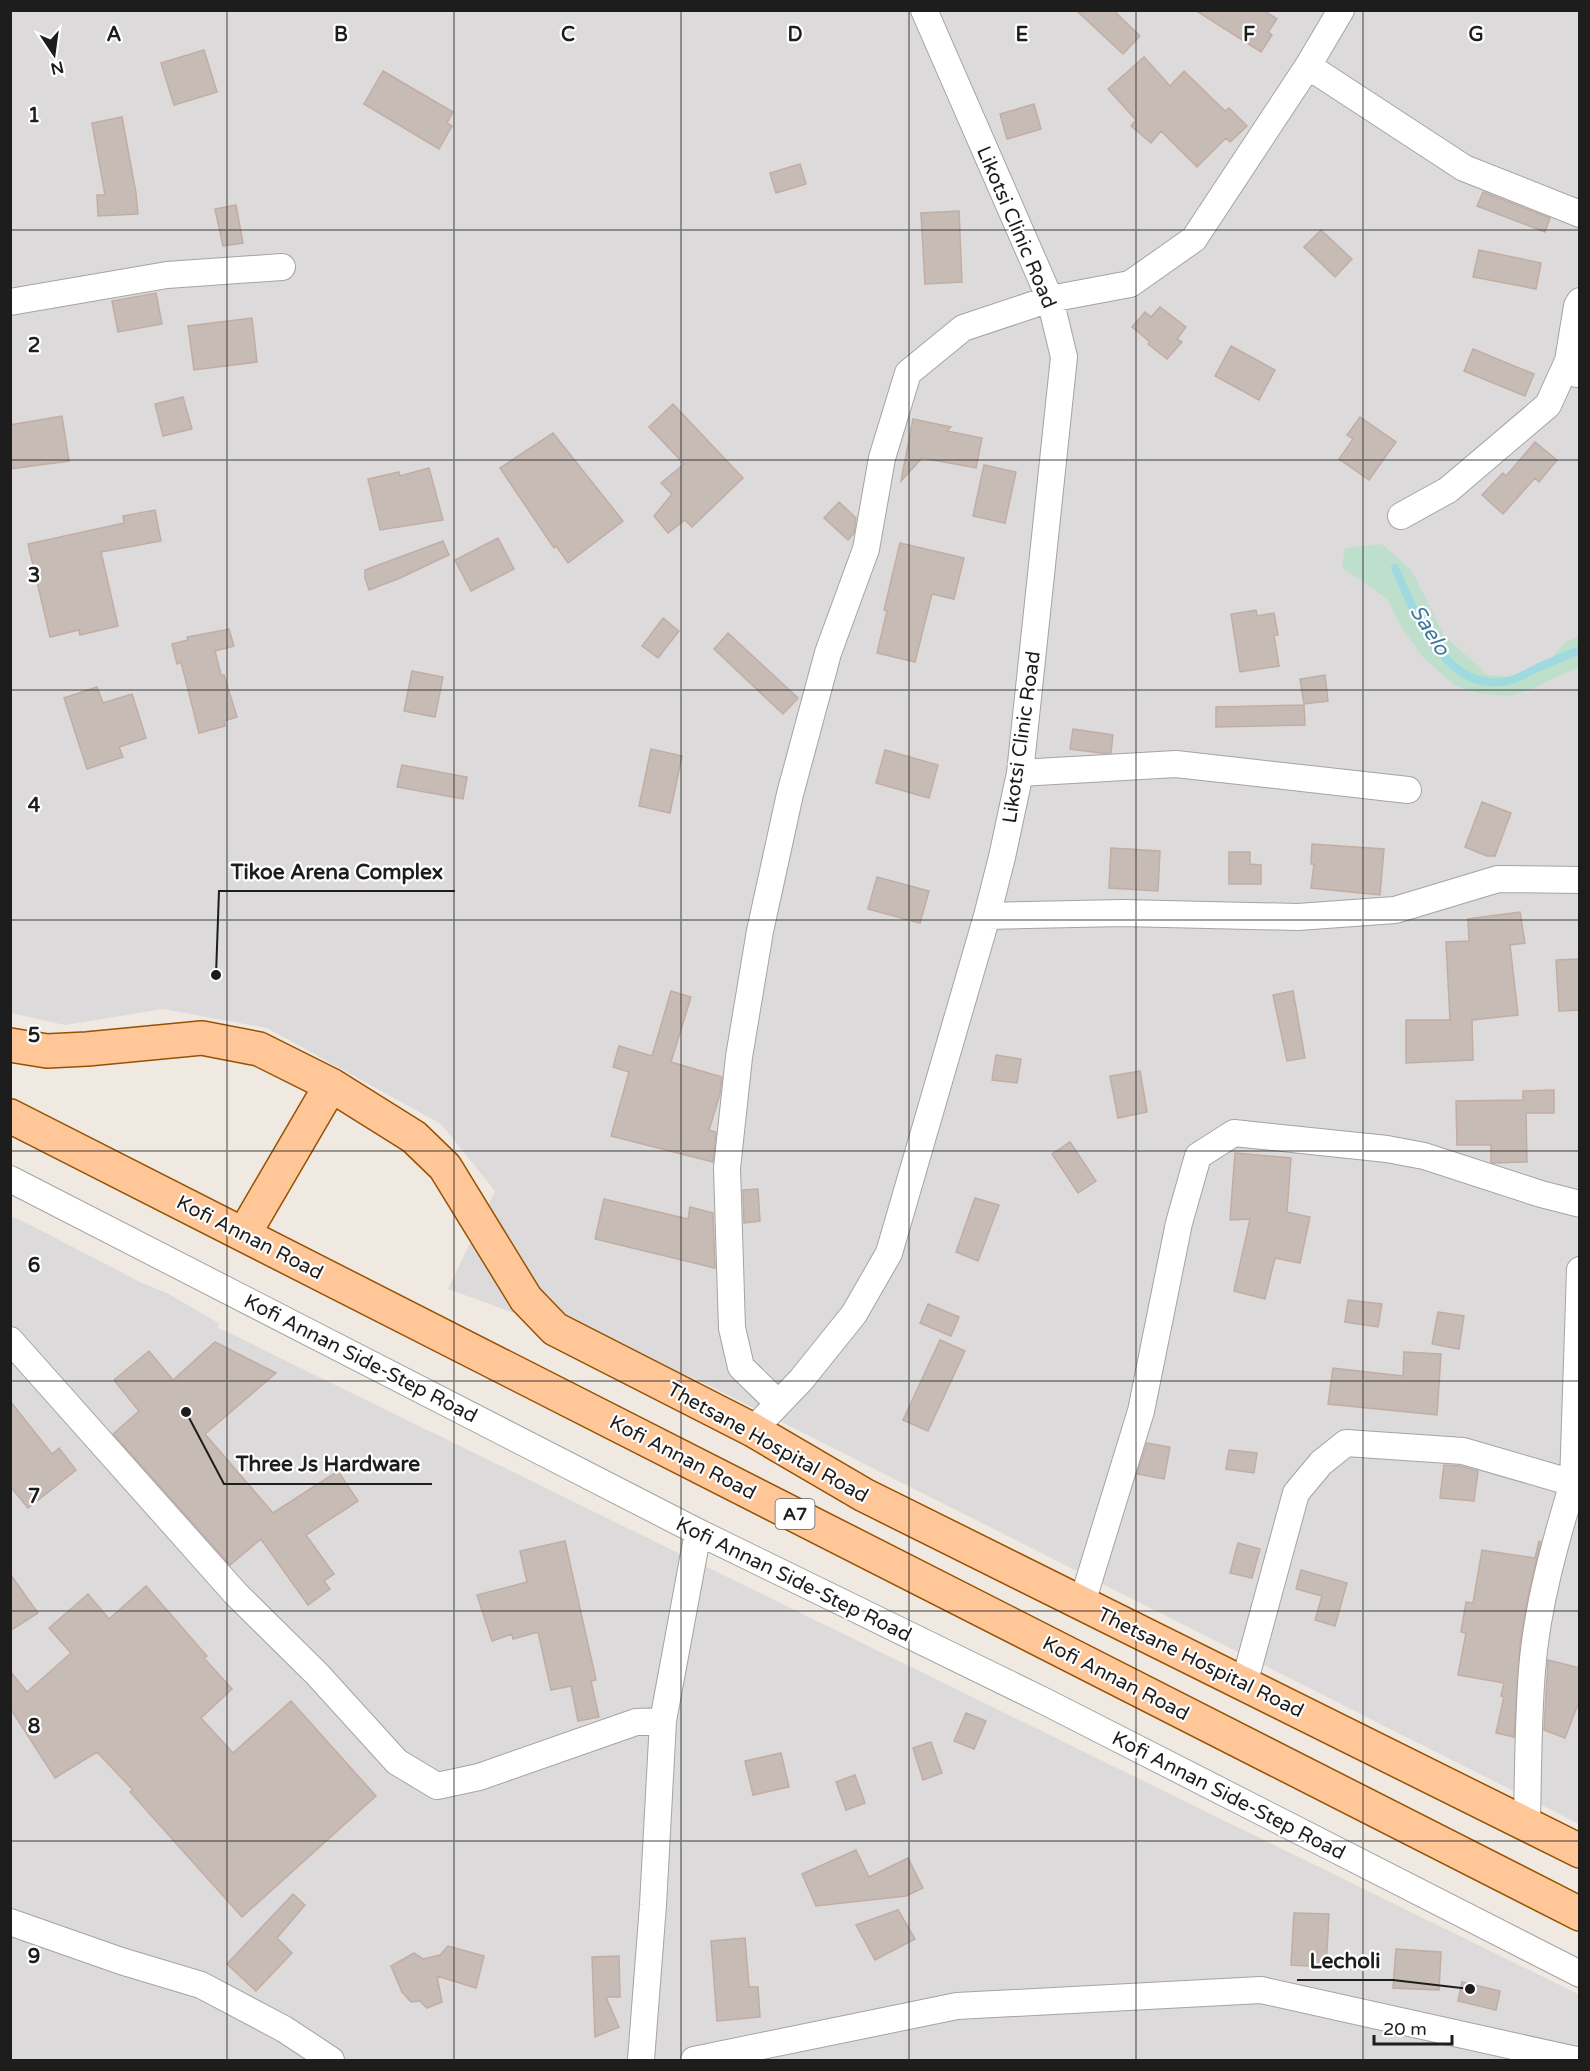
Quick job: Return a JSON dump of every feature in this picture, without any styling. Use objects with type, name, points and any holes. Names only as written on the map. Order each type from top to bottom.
[{"type":"main road","name":"Thetsane Hospital Road","points":[[10,1045],[47,1051],[202,1038],[259,1049],[332,1085],[414,1137],[445,1167],[526,1299],[555,1329],[753,1430],[864,1494],[1580,1851]]},
{"type":"main road","points":[[244,1234],[332,1085]]},
{"type":"main road","name":"Kofi Annan Road","points":[[10,1116],[1580,1914]]},
{"type":"street","name":"Likotsi Clinic Road","points":[[753,1430],[801,1380],[854,1314],[889,1253],[987,916],[1020,773],[1064,357],[1050,299],[924,10]]},
{"type":"street","points":[[778,1403],[741,1367],[732,1328],[727,1168],[739,1057],[760,931],[790,794],[828,653],[866,549],[882,458],[908,373],[963,328],[1050,299],[1130,284],[1194,239],[1308,66],[1341,10]]},
{"type":"street","points":[[1308,66],[1464,168],[1580,214]]},
{"type":"street","points":[[10,302],[167,275],[282,267]]},
{"type":"street","points":[[1401,516],[1448,490],[1548,405],[1574,369],[1576,306],[1580,301]]},
{"type":"street","points":[[1020,773],[1176,764],[1408,790]]},
{"type":"street","points":[[987,916],[1122,912],[1298,917],[1395,910],[1498,879],[1580,880]]},
{"type":"street","points":[[1082,1603],[1141,1411],[1179,1223],[1198,1156],[1234,1133],[1387,1149],[1424,1156],[1541,1194],[1580,1204]]},
{"type":"street","name":"Kofi Annan Side-Step Road","points":[[10,1179],[698,1532],[1046,1702],[1580,1974]]},
{"type":"street","points":[[1527,1825],[1532,1668],[1540,1612],[1560,1524],[1574,1490],[1580,1270]]},
{"type":"street","points":[[10,1340],[236,1593],[317,1674],[397,1762],[438,1786],[479,1777],[636,1722],[663,1721]]},
{"type":"street","points":[[1244,1684],[1296,1493],[1321,1463],[1346,1443],[1463,1451],[1574,1490]]},
{"type":"street","points":[[641,2061],[653,1905],[663,1721],[698,1532]]},
{"type":"street","points":[[10,1922],[121,1961],[201,1985],[284,2029],[331,2061]]},
{"type":"street","points":[[694,2061],[957,2006],[1261,1990],[1576,2061]]},
{"type":"shaded area","points":[[11,11],[1579,11],[1579,1824],[696,1379],[448,1289],[495,1191],[441,1124],[267,1028],[163,1009],[65,1025],[11,1013]]},
{"type":"shaded area","points":[[11,1216],[142,1283],[167,1293],[220,1324],[217,1327],[1580,1995],[1579,2060],[11,2060]]},
{"type":"green space","points":[[1382,544],[1412,571],[1443,634],[1487,675],[1517,677],[1548,663],[1564,643],[1579,636],[1579,668],[1534,688],[1508,696],[1477,693],[1454,685],[1423,657],[1401,627],[1387,599],[1342,567],[1345,548]]},
{"type":"building","points":[[1076,10],[1113,10],[1140,36],[1123,54]]},
{"type":"building","points":[[1195,10],[1263,10],[1277,19],[1268,32],[1272,35],[1261,52]]},
{"type":"building","points":[[204,50],[217,92],[174,105],[161,63]]},
{"type":"building","points":[[1144,57],[1170,86],[1184,71],[1225,111],[1229,108],[1247,126],[1230,142],[1226,138],[1197,167],[1161,131],[1151,143],[1131,126],[1136,120],[1108,89]]},
{"type":"building","points":[[383,71],[453,112],[447,123],[452,126],[439,149],[364,104]]},
{"type":"building","points":[[1034,104],[1041,129],[1007,139],[1000,114]]},
{"type":"building","points":[[122,117],[138,214],[98,216],[97,195],[105,195],[92,123]]},
{"type":"building","points":[[800,164],[806,184],[776,193],[770,173]]},
{"type":"building","points":[[1483,192],[1550,218],[1545,232],[1477,206]]},
{"type":"building","points":[[236,205],[243,243],[223,246],[215,209]]},
{"type":"building","points":[[959,211],[962,282],[925,284],[921,213]]},
{"type":"building","points":[[1321,230],[1352,259],[1335,277],[1304,247]]},
{"type":"building","points":[[1479,250],[1541,263],[1536,289],[1473,277]]},
{"type":"building","points":[[156,293],[162,324],[118,332],[112,301]]},
{"type":"building","points":[[1160,307],[1186,327],[1177,339],[1182,342],[1167,359],[1132,327],[1145,312],[1151,317]]},
{"type":"building","points":[[252,318],[257,362],[194,370],[188,326]]},
{"type":"building","points":[[1231,346],[1275,370],[1259,400],[1215,376]]},
{"type":"building","points":[[1473,349],[1534,374],[1525,396],[1464,371]]},
{"type":"building","points":[[183,397],[192,429],[163,436],[155,404]]},
{"type":"building","points":[[673,404],[743,478],[692,527],[685,520],[668,533],[654,516],[672,494],[661,483],[684,464],[649,427]]},
{"type":"building","points":[[62,416],[69,461],[10,469],[10,425]]},
{"type":"building","points":[[1360,417],[1396,442],[1369,480],[1339,459],[1353,439],[1347,435]]},
{"type":"building","points":[[913,419],[951,427],[947,431],[982,438],[976,468],[922,458],[901,481]]},
{"type":"building","points":[[553,433],[623,521],[568,563],[556,546],[554,548],[500,468]]},
{"type":"building","points":[[1535,442],[1557,460],[1539,482],[1535,478],[1503,514],[1482,495],[1503,473],[1506,476]]},
{"type":"building","points":[[984,465],[1016,472],[1005,523],[973,516]]},
{"type":"building","points":[[429,468],[443,520],[380,530],[368,479],[399,472],[400,476]]},
{"type":"building","points":[[839,502],[856,518],[854,533],[848,540],[824,518]]},
{"type":"building","points":[[155,510],[161,541],[101,552],[118,626],[80,635],[79,630],[50,637],[28,544],[124,523],[123,516]]},
{"type":"building","points":[[498,538],[514,569],[471,591],[455,560]]},
{"type":"building","points":[[443,541],[449,555],[369,590],[365,570]]},
{"type":"building","points":[[900,543],[964,558],[954,599],[932,594],[915,662],[877,653],[887,611],[884,610]]},
{"type":"building","points":[[1256,610],[1257,616],[1274,613],[1278,635],[1274,635],[1279,666],[1240,672],[1231,614]]},
{"type":"building","points":[[663,618],[679,631],[658,658],[642,646]]},
{"type":"building","points":[[229,629],[234,646],[215,651],[221,675],[224,675],[237,717],[224,721],[225,726],[199,733],[181,662],[177,664],[172,644],[188,640],[187,637]]},
{"type":"building","points":[[728,633],[798,698],[783,714],[714,649]]},
{"type":"building","points":[[412,671],[443,677],[435,717],[404,711]]},
{"type":"building","points":[[1325,675],[1328,701],[1304,704],[1300,679]]},
{"type":"building","points":[[97,687],[103,703],[132,694],[146,738],[119,747],[123,757],[87,769],[64,698]]},
{"type":"building","points":[[1304,705],[1305,725],[1216,727],[1216,707]]},
{"type":"building","points":[[1073,729],[1113,735],[1111,753],[1070,749]]},
{"type":"building","points":[[651,749],[682,756],[670,813],[639,806]]},
{"type":"building","points":[[885,750],[938,765],[929,798],[876,783]]},
{"type":"building","points":[[402,765],[467,777],[463,799],[397,787]]},
{"type":"building","points":[[1482,802],[1511,813],[1495,856],[1487,856],[1465,847]]},
{"type":"building","points":[[1312,844],[1384,849],[1380,895],[1311,888],[1314,864],[1311,864]]},
{"type":"building","points":[[1111,848],[1160,851],[1158,891],[1109,888]]},
{"type":"building","points":[[1229,852],[1250,852],[1250,864],[1261,865],[1261,884],[1229,884]]},
{"type":"building","points":[[877,877],[929,891],[920,923],[868,909]]},
{"type":"building","points":[[1520,912],[1525,943],[1510,945],[1518,1015],[1472,1020],[1473,1060],[1406,1063],[1406,1020],[1450,1020],[1446,942],[1469,941],[1468,919]]},
{"type":"building","points":[[1580,959],[1580,1010],[1559,1011],[1556,960]]},
{"type":"building","points":[[671,991],[691,997],[671,1062],[722,1077],[720,1094],[709,1130],[716,1132],[713,1162],[611,1136],[629,1072],[613,1067],[619,1046],[652,1056]]},
{"type":"building","points":[[1293,991],[1305,1058],[1287,1061],[1273,995]]},
{"type":"building","points":[[996,1055],[1021,1059],[1017,1083],[992,1080]]},
{"type":"building","points":[[1140,1071],[1147,1112],[1118,1118],[1110,1076]]},
{"type":"building","points":[[1554,1090],[1554,1113],[1526,1113],[1527,1162],[1493,1163],[1491,1162],[1491,1145],[1457,1145],[1456,1101],[1523,1100],[1523,1091]]},
{"type":"building","points":[[1070,1142],[1096,1181],[1078,1193],[1052,1154]]},
{"type":"building","points":[[1235,1153],[1291,1158],[1287,1212],[1310,1217],[1300,1263],[1275,1258],[1265,1299],[1234,1291],[1250,1219],[1230,1220]]},
{"type":"building","points":[[758,1189],[760,1221],[744,1223],[743,1190]]},
{"type":"building","points":[[975,1198],[999,1205],[978,1261],[956,1252]]},
{"type":"building","points":[[604,1199],[688,1219],[690,1207],[713,1213],[715,1268],[595,1239]]},
{"type":"building","points":[[1348,1300],[1382,1304],[1378,1327],[1345,1322]]},
{"type":"building","points":[[928,1304],[959,1317],[951,1336],[920,1323]]},
{"type":"building","points":[[1438,1312],[1464,1316],[1459,1349],[1432,1344]]},
{"type":"building","points":[[940,1340],[965,1351],[928,1431],[903,1420]]},
{"type":"building","points":[[215,1342],[276,1373],[205,1434],[273,1513],[338,1471],[358,1501],[306,1535],[334,1574],[324,1581],[330,1589],[308,1605],[261,1539],[230,1565],[113,1434],[139,1411],[114,1380],[149,1351],[173,1380]]},
{"type":"building","points":[[1404,1352],[1441,1354],[1437,1415],[1328,1404],[1333,1368],[1403,1376]]},
{"type":"building","points":[[10,1401],[52,1454],[59,1448],[76,1470],[28,1508],[10,1486]]},
{"type":"building","points":[[1147,1443],[1170,1447],[1164,1479],[1137,1474]]},
{"type":"building","points":[[1229,1450],[1257,1453],[1254,1473],[1226,1469]]},
{"type":"building","points":[[1444,1465],[1478,1471],[1474,1501],[1440,1498]]},
{"type":"building","points":[[565,1541],[596,1680],[591,1681],[599,1717],[578,1721],[571,1686],[551,1690],[538,1632],[513,1639],[512,1634],[492,1641],[477,1595],[527,1582],[520,1551]]},
{"type":"building","points":[[1539,1541],[1541,1542],[1528,1596],[1520,1645],[1514,1737],[1496,1733],[1504,1697],[1501,1696],[1504,1683],[1458,1675],[1466,1633],[1461,1632],[1466,1602],[1473,1603],[1482,1550],[1535,1558]]},
{"type":"building","points":[[1238,1543],[1260,1549],[1252,1578],[1230,1573]]},
{"type":"building","points":[[1301,1570],[1347,1583],[1335,1626],[1315,1620],[1322,1596],[1296,1589]]},
{"type":"building","points":[[10,1574],[38,1613],[10,1631]]},
{"type":"building","points":[[146,1586],[207,1656],[204,1658],[232,1689],[201,1718],[233,1753],[291,1701],[376,1796],[242,1917],[130,1792],[133,1790],[97,1752],[55,1778],[10,1708],[10,1671],[27,1692],[71,1653],[49,1628],[88,1594],[109,1619]]},
{"type":"building","points":[[1548,1660],[1580,1668],[1580,1699],[1565,1738],[1544,1730]]},
{"type":"building","points":[[966,1713],[986,1721],[974,1749],[954,1741]]},
{"type":"building","points":[[931,1742],[942,1773],[923,1780],[913,1748]]},
{"type":"building","points":[[781,1753],[789,1787],[753,1795],[745,1761]]},
{"type":"building","points":[[855,1775],[865,1803],[846,1810],[836,1782]]},
{"type":"building","points":[[856,1850],[869,1877],[908,1858],[923,1888],[906,1896],[816,1906],[802,1874]]},
{"type":"building","points":[[293,1894],[305,1905],[277,1938],[292,1953],[256,1991],[227,1964]]},
{"type":"building","points":[[898,1910],[915,1939],[875,1960],[856,1925]]},
{"type":"building","points":[[1294,1913],[1329,1914],[1326,1967],[1291,1965]]},
{"type":"building","points":[[745,1938],[749,1987],[758,1987],[760,2017],[717,2021],[711,1941]]},
{"type":"building","points":[[448,1946],[484,1956],[476,1988],[437,1976],[442,2002],[427,2008],[420,2001],[411,2002],[402,1992],[391,1966],[414,1953],[423,1959],[440,1955]]},
{"type":"building","points":[[1396,1949],[1441,1952],[1439,1990],[1393,1988]]},
{"type":"building","points":[[619,1956],[620,1997],[606,1997],[619,2027],[595,2037],[592,1957]]},
{"type":"building","points":[[1462,1982],[1500,1991],[1496,2010],[1458,2001]]},
{"type":"waterway","name":"Saelo","points":[[1395,568],[1424,628],[1437,648],[1452,665],[1470,677],[1489,682],[1512,680],[1580,650]]},
{"type":"place","name":"Tikoe Arena Complex","points":[[216,975]]},
{"type":"place","name":"Three Js Hardware","points":[[186,1412]]},
{"type":"place","name":"Lecholi","points":[[1470,1989]]}]
